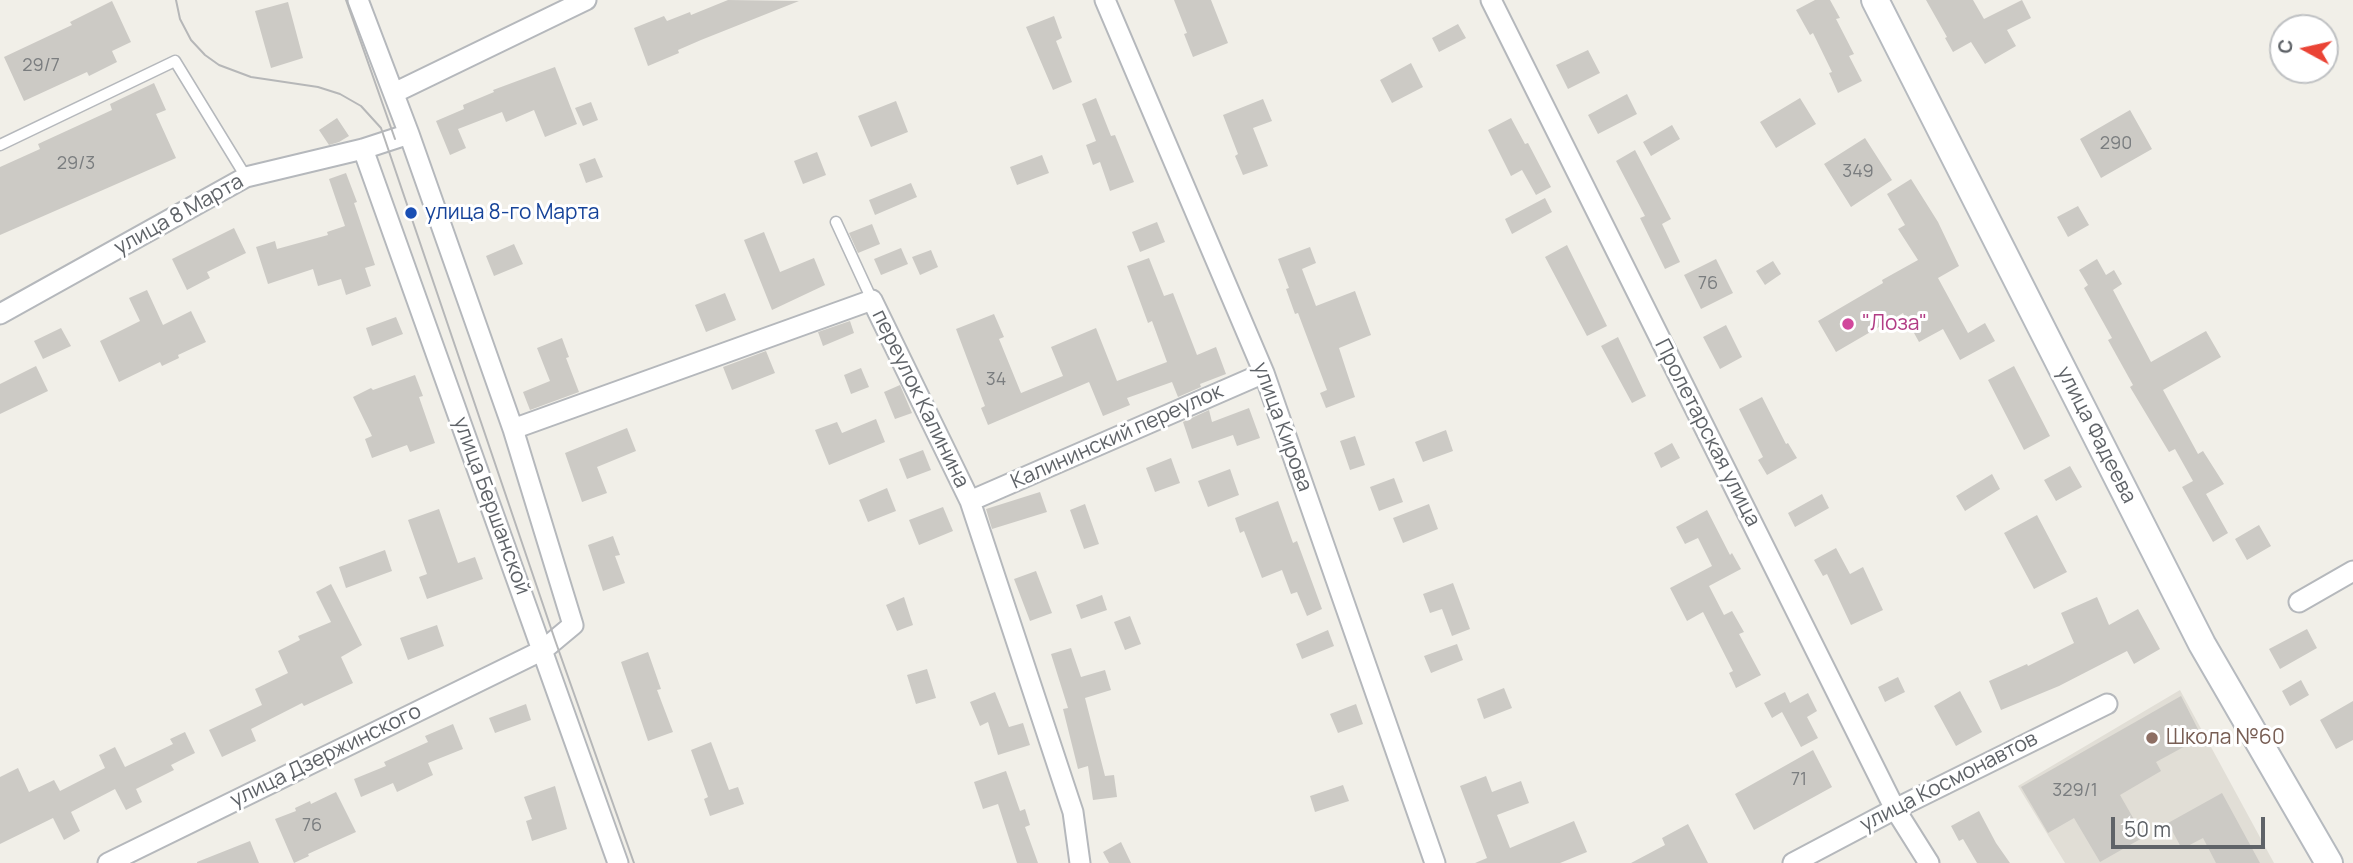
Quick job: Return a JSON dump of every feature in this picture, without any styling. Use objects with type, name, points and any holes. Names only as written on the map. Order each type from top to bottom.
[{"type":"main road","name":"улица Фадеева","points":[[1875,0],[2202,644],[2329,863]]},
{"type":"street","points":[[358,0],[409,134],[513,429]]},
{"type":"street","points":[[394,93],[586,0]]},
{"type":"street","name":"улица Кирова","points":[[1105,0],[1264,373],[1435,863]]},
{"type":"street","name":"Пролетарская улица","points":[[1491,0],[1895,809],[1929,863]]},
{"type":"street","name":"улица 8 Марта","points":[[0,314],[246,177],[363,149],[409,134]]},
{"type":"street","name":"улица Бершанской","points":[[363,149],[618,863]]},
{"type":"street","name":"переулок Калинина","points":[[513,429],[872,300],[970,501],[1073,812],[1080,863]]},
{"type":"street","name":"Калининский переулок","points":[[970,501],[1264,373]]},
{"type":"street","name":"улица Дзержинского","points":[[108,863],[543,650],[573,625],[513,429]]},
{"type":"street","points":[[2299,602],[2353,571]]},
{"type":"street","name":"улица Космонавтов","points":[[1793,863],[2107,704]]},
{"type":"lane","points":[[0,145],[175,61],[246,177]]},
{"type":"lane","points":[[836,222],[872,300]]},
{"type":"shaded area","name":"Школа №60","points":[[2180,690],[2274,863],[2065,863],[2018,786]]},
{"type":"building","points":[[728,0],[799,1],[701,40],[648,66],[634,28],[664,16],[667,21],[690,12],[691,15]]},
{"type":"building","points":[[1174,0],[1211,0],[1228,43],[1193,57]]},
{"type":"building","points":[[1815,0],[1830,0],[1840,18],[1836,19],[1854,54],[1849,56],[1862,81],[1838,93],[1829,73],[1832,72],[1813,33],[1810,35],[1796,10]]},
{"type":"building","points":[[1926,0],[1973,0],[1984,19],[2022,0],[2031,18],[2007,30],[2016,46],[1985,64],[1971,42],[1953,52]]},
{"type":"building","points":[[112,1],[131,42],[112,51],[117,62],[89,76],[87,72],[24,101],[4,57],[72,25],[70,22]]},
{"type":"building","points":[[288,2],[303,58],[271,68],[255,11]]},
{"type":"building","points":[[1054,16],[1062,38],[1056,41],[1072,82],[1053,90],[1026,27]]},
{"type":"building","points":[[1458,24],[1466,38],[1439,52],[1432,38]]},
{"type":"building","points":[[1588,50],[1600,73],[1568,89],[1556,65]]},
{"type":"building","points":[[1411,63],[1423,87],[1392,103],[1380,80]]},
{"type":"building","points":[[555,67],[577,124],[545,137],[534,110],[506,122],[502,112],[458,129],[466,148],[450,155],[436,121],[464,109],[463,105],[494,92],[493,90]]},
{"type":"building","points":[[154,83],[166,110],[156,114],[176,158],[0,235],[0,167],[40,149],[38,144],[112,110],[110,104]]},
{"type":"building","points":[[1627,94],[1637,114],[1598,134],[1588,115]]},
{"type":"building","points":[[1096,98],[1134,182],[1110,191],[1100,162],[1093,165],[1086,145],[1096,141],[1082,104]]},
{"type":"building","points":[[1800,98],[1816,124],[1776,148],[1760,122]]},
{"type":"building","points":[[1263,99],[1272,121],[1253,128],[1268,166],[1243,175],[1223,115]]},
{"type":"building","points":[[896,101],[908,132],[871,147],[858,116]]},
{"type":"building","points":[[591,102],[598,120],[583,126],[575,108]]},
{"type":"building","points":[[2130,110],[2152,149],[2101,178],[2080,139]]},
{"type":"building","points":[[337,118],[349,136],[329,145],[319,130]]},
{"type":"building","points":[[1511,118],[1525,144],[1528,143],[1551,187],[1536,195],[1522,170],[1511,176],[1488,130]]},
{"type":"building","points":[[1672,125],[1680,139],[1651,156],[1643,142]]},
{"type":"building","points":[[1865,138],[1892,180],[1851,207],[1824,164]]},
{"type":"building","points":[[1635,150],[1671,219],[1662,224],[1680,262],[1665,269],[1640,218],[1645,216],[1616,161]]},
{"type":"building","points":[[817,152],[826,175],[803,184],[794,161]]},
{"type":"building","points":[[1042,155],[1049,173],[1017,185],[1010,167]]},
{"type":"building","points":[[595,158],[603,177],[586,183],[579,164]]},
{"type":"building","points":[[346,173],[375,265],[365,268],[371,286],[346,295],[341,279],[318,286],[313,269],[268,284],[256,247],[275,241],[277,249],[328,235],[327,232],[345,226],[329,179]]},
{"type":"building","points":[[1911,179],[1938,222],[1959,266],[1938,278],[1968,333],[1985,323],[1995,341],[1960,360],[1943,329],[1919,342],[1903,313],[1836,352],[1818,321],[1918,260],[1898,229],[1905,225],[1887,194]]},
{"type":"building","points":[[911,183],[917,197],[875,215],[869,200]]},
{"type":"building","points":[[1545,198],[1552,212],[1512,234],[1505,219]]},
{"type":"building","points":[[2078,206],[2089,225],[2068,237],[2057,217]]},
{"type":"building","points":[[1157,222],[1165,242],[1140,252],[1132,232]]},
{"type":"building","points":[[872,224],[880,244],[858,253],[849,233]]},
{"type":"building","points":[[234,228],[246,253],[207,272],[210,278],[187,290],[172,259]]},
{"type":"building","points":[[764,232],[780,272],[814,258],[825,285],[772,310],[744,240]]},
{"type":"building","points":[[514,244],[523,264],[494,276],[486,256]]},
{"type":"building","points":[[1567,245],[1607,326],[1587,336],[1545,257]]},
{"type":"building","points":[[1310,247],[1316,263],[1302,269],[1316,306],[1355,291],[1371,335],[1339,348],[1355,397],[1326,408],[1320,393],[1327,390],[1298,313],[1295,314],[1278,259]]},
{"type":"building","points":[[901,248],[908,264],[881,275],[874,259]]},
{"type":"building","points":[[931,250],[938,267],[920,275],[912,257]]},
{"type":"building","points":[[1149,258],[1164,296],[1173,293],[1197,355],[1216,347],[1226,374],[1200,384],[1201,387],[1178,397],[1172,382],[1127,398],[1130,405],[1103,416],[1089,382],[988,425],[981,408],[985,406],[956,329],[994,314],[1004,337],[999,339],[1021,393],[1063,376],[1051,347],[1096,328],[1117,381],[1167,362],[1152,321],[1148,323],[1127,266]]},
{"type":"building","points":[[1716,259],[1733,293],[1701,309],[1684,275]]},
{"type":"building","points":[[2097,259],[2106,275],[2114,270],[2122,284],[2113,290],[2151,362],[2206,331],[2221,357],[2163,390],[2198,454],[2203,451],[2224,484],[2206,494],[2228,533],[2213,542],[2182,487],[2193,481],[2175,449],[2169,452],[2130,387],[2133,385],[2108,340],[2112,338],[2084,288],[2088,285],[2079,270]]},
{"type":"building","points":[[1773,261],[1781,274],[1765,285],[1756,271]]},
{"type":"building","points":[[147,290],[163,325],[191,311],[206,342],[162,366],[160,362],[119,382],[100,341],[140,321],[129,298]]},
{"type":"building","points":[[725,293],[736,320],[706,332],[695,305]]},
{"type":"building","points":[[396,317],[403,334],[372,346],[366,328]]},
{"type":"building","points":[[850,321],[854,333],[823,346],[818,332]]},
{"type":"building","points":[[1726,325],[1742,357],[1720,369],[1703,337]]},
{"type":"building","points":[[61,328],[71,346],[43,359],[34,341]]},
{"type":"building","points":[[1618,337],[1646,396],[1632,403],[1601,346]]},
{"type":"building","points":[[562,338],[569,357],[566,358],[579,392],[530,410],[523,392],[550,381],[537,348]]},
{"type":"building","points":[[766,351],[775,373],[732,390],[723,367]]},
{"type":"building","points":[[36,366],[48,391],[0,414],[0,384]]},
{"type":"building","points":[[2014,366],[2050,436],[2024,450],[1988,380]]},
{"type":"building","points":[[861,368],[869,387],[851,394],[844,375]]},
{"type":"building","points":[[415,375],[423,396],[419,397],[435,443],[410,452],[407,445],[372,458],[365,439],[372,436],[353,397],[371,388],[373,390]]},
{"type":"building","points":[[900,385],[912,413],[895,419],[884,392]]},
{"type":"building","points":[[1762,397],[1786,444],[1788,443],[1797,458],[1767,475],[1758,460],[1763,457],[1739,409]]},
{"type":"building","points":[[1249,408],[1260,438],[1237,446],[1233,435],[1192,449],[1183,422],[1209,410],[1212,422]]},
{"type":"building","points":[[876,419],[885,442],[829,465],[815,430],[837,422],[842,433]]},
{"type":"building","points":[[627,428],[636,451],[597,467],[607,493],[582,502],[565,453]]},
{"type":"building","points":[[1446,430],[1453,451],[1423,462],[1415,442]]},
{"type":"building","points":[[1355,436],[1365,465],[1350,470],[1340,441]]},
{"type":"building","points":[[1672,443],[1680,458],[1661,468],[1654,453]]},
{"type":"building","points":[[923,450],[931,470],[907,479],[899,459]]},
{"type":"building","points":[[1171,458],[1180,483],[1155,492],[1146,468]]},
{"type":"building","points":[[2070,466],[2082,487],[2056,501],[2044,480]]},
{"type":"building","points":[[1230,469],[1239,495],[1208,507],[1198,481]]},
{"type":"building","points":[[1992,474],[2000,489],[1965,511],[1956,496]]},
{"type":"building","points":[[1394,478],[1403,502],[1379,511],[1370,487]]},
{"type":"building","points":[[887,488],[896,511],[868,522],[859,500]]},
{"type":"building","points":[[1040,492],[1047,512],[992,529],[986,509]]},
{"type":"building","points":[[1822,494],[1829,508],[1795,527],[1788,513]]},
{"type":"building","points":[[1278,501],[1293,543],[1297,541],[1322,609],[1307,616],[1297,592],[1291,594],[1282,570],[1262,578],[1244,531],[1240,533],[1235,518]]},
{"type":"building","points":[[1085,504],[1099,544],[1084,549],[1070,510]]},
{"type":"building","points":[[1429,504],[1438,529],[1403,543],[1393,518]]},
{"type":"building","points":[[943,507],[953,531],[919,545],[909,520]]},
{"type":"building","points":[[439,509],[458,563],[475,557],[483,579],[427,599],[419,577],[427,574],[408,520]]},
{"type":"building","points":[[1707,510],[1730,555],[1732,553],[1741,569],[1709,586],[1724,615],[1732,611],[1744,632],[1739,634],[1761,675],[1736,688],[1729,673],[1733,671],[1703,612],[1687,621],[1670,588],[1712,566],[1698,538],[1685,544],[1676,527]]},
{"type":"building","points":[[2037,515],[2067,572],[2034,589],[2004,533]]},
{"type":"building","points":[[2259,525],[2271,546],[2247,560],[2235,539]]},
{"type":"building","points":[[613,536],[620,555],[615,556],[625,583],[603,591],[588,545]]},
{"type":"building","points":[[1836,548],[1850,574],[1863,567],[1883,610],[1851,625],[1827,574],[1823,576],[1814,560]]},
{"type":"building","points":[[385,550],[392,571],[346,588],[339,567]]},
{"type":"building","points":[[1036,571],[1052,613],[1030,621],[1014,579]]},
{"type":"building","points":[[1453,583],[1470,629],[1452,636],[1442,609],[1430,613],[1423,594]]},
{"type":"building","points":[[331,584],[362,645],[341,657],[353,683],[304,706],[302,703],[251,729],[256,741],[222,757],[209,730],[262,705],[255,689],[288,673],[278,651],[300,640],[298,636],[331,622],[316,592]]},
{"type":"building","points":[[1102,595],[1107,610],[1081,619],[1076,605]]},
{"type":"building","points":[[904,597],[913,625],[897,631],[886,605]]},
{"type":"building","points":[[2097,597],[2109,625],[2138,609],[2160,649],[2134,664],[2127,651],[2059,686],[2001,710],[1989,681],[2027,664],[2028,666],[2074,643],[2061,613]]},
{"type":"building","points":[[1130,616],[1141,644],[1125,650],[1114,622]]},
{"type":"building","points":[[437,625],[444,646],[408,660],[400,638]]},
{"type":"building","points":[[2307,629],[2317,648],[2280,669],[2269,649]]},
{"type":"building","points":[[1328,630],[1334,646],[1302,659],[1296,644]]},
{"type":"building","points":[[1457,644],[1463,660],[1431,673],[1424,656]]},
{"type":"building","points":[[1071,648],[1081,677],[1105,670],[1111,690],[1085,698],[1105,776],[1114,775],[1117,797],[1093,800],[1088,766],[1078,769],[1063,709],[1068,708],[1051,654]]},
{"type":"building","points":[[648,652],[661,689],[657,690],[673,732],[648,741],[621,662]]},
{"type":"building","points":[[927,669],[936,698],[916,704],[907,675]]},
{"type":"building","points":[[1898,677],[1905,692],[1885,702],[1878,687]]},
{"type":"building","points":[[2301,680],[2309,695],[2290,706],[2282,691]]},
{"type":"building","points":[[1504,688],[1512,708],[1484,719],[1477,699]]},
{"type":"building","points":[[1960,691],[1982,732],[1956,746],[1934,706]]},
{"type":"building","points":[[995,692],[1009,727],[1023,723],[1030,745],[998,755],[988,722],[980,726],[970,702]]},
{"type":"building","points":[[1785,692],[1790,703],[1808,693],[1817,711],[1807,717],[1818,738],[1801,747],[1782,712],[1772,718],[1764,703]]},
{"type":"building","points":[[2181,696],[2202,737],[2156,762],[2161,771],[2120,795],[2144,837],[2100,862],[2074,818],[2048,833],[2021,787]]},
{"type":"building","points":[[2353,701],[2353,740],[2336,749],[2320,720]]},
{"type":"building","points":[[526,704],[531,720],[495,733],[489,718]]},
{"type":"building","points":[[1356,704],[1363,724],[1338,733],[1330,714]]},
{"type":"building","points":[[453,724],[463,749],[428,763],[433,775],[397,792],[393,783],[361,797],[354,779],[386,766],[384,762],[428,742],[425,736]]},
{"type":"building","points":[[185,732],[195,753],[171,765],[174,770],[136,789],[142,802],[126,810],[115,789],[71,812],[80,831],[64,840],[53,818],[0,844],[0,777],[18,768],[29,792],[54,780],[60,791],[105,768],[99,755],[115,747],[125,767],[173,744],[170,739]]},
{"type":"building","points":[[711,742],[729,790],[738,787],[744,804],[710,816],[704,799],[708,797],[691,750]]},
{"type":"building","points":[[1813,750],[1832,787],[1754,830],[1735,794]]},
{"type":"building","points":[[1006,771],[1020,811],[1025,809],[1030,825],[1025,827],[1038,863],[1017,863],[998,804],[983,809],[974,782]]},
{"type":"building","points":[[1486,776],[1492,792],[1521,781],[1529,803],[1497,815],[1510,848],[1574,821],[1587,852],[1560,863],[1475,863],[1487,858],[1460,786]]},
{"type":"building","points":[[1343,785],[1349,801],[1315,812],[1310,796]]},
{"type":"building","points":[[555,786],[567,829],[532,841],[526,821],[532,819],[524,797]]},
{"type":"building","points":[[336,792],[356,832],[294,863],[275,819],[296,811],[295,808],[310,801],[311,804]]},
{"type":"building","points":[[2222,793],[2260,863],[2216,863],[2203,838],[2182,849],[2168,823]]},
{"type":"building","points":[[1979,811],[2010,863],[1977,863],[1963,839],[1959,841],[1951,826]]},
{"type":"building","points":[[1688,824],[1708,863],[1631,863],[1665,845],[1662,838]]},
{"type":"building","points":[[250,841],[259,863],[197,863],[197,862]]},
{"type":"building","points":[[1121,842],[1131,863],[1109,863],[1103,852]]},
{"type":"tram line","points":[[176,0],[180,19],[191,40],[219,65],[251,77],[318,87],[340,94],[361,106],[381,128],[555,640],[634,863]]},
{"type":"tram line","points":[[346,0],[395,139]]},
{"type":"place","name":"улица 8-го Марта","points":[[411,213]]},
{"type":"place","name":"\"Лоза\"","points":[[1848,324]]},
{"type":"place","name":"Школа №60","points":[[2152,738]]}]
